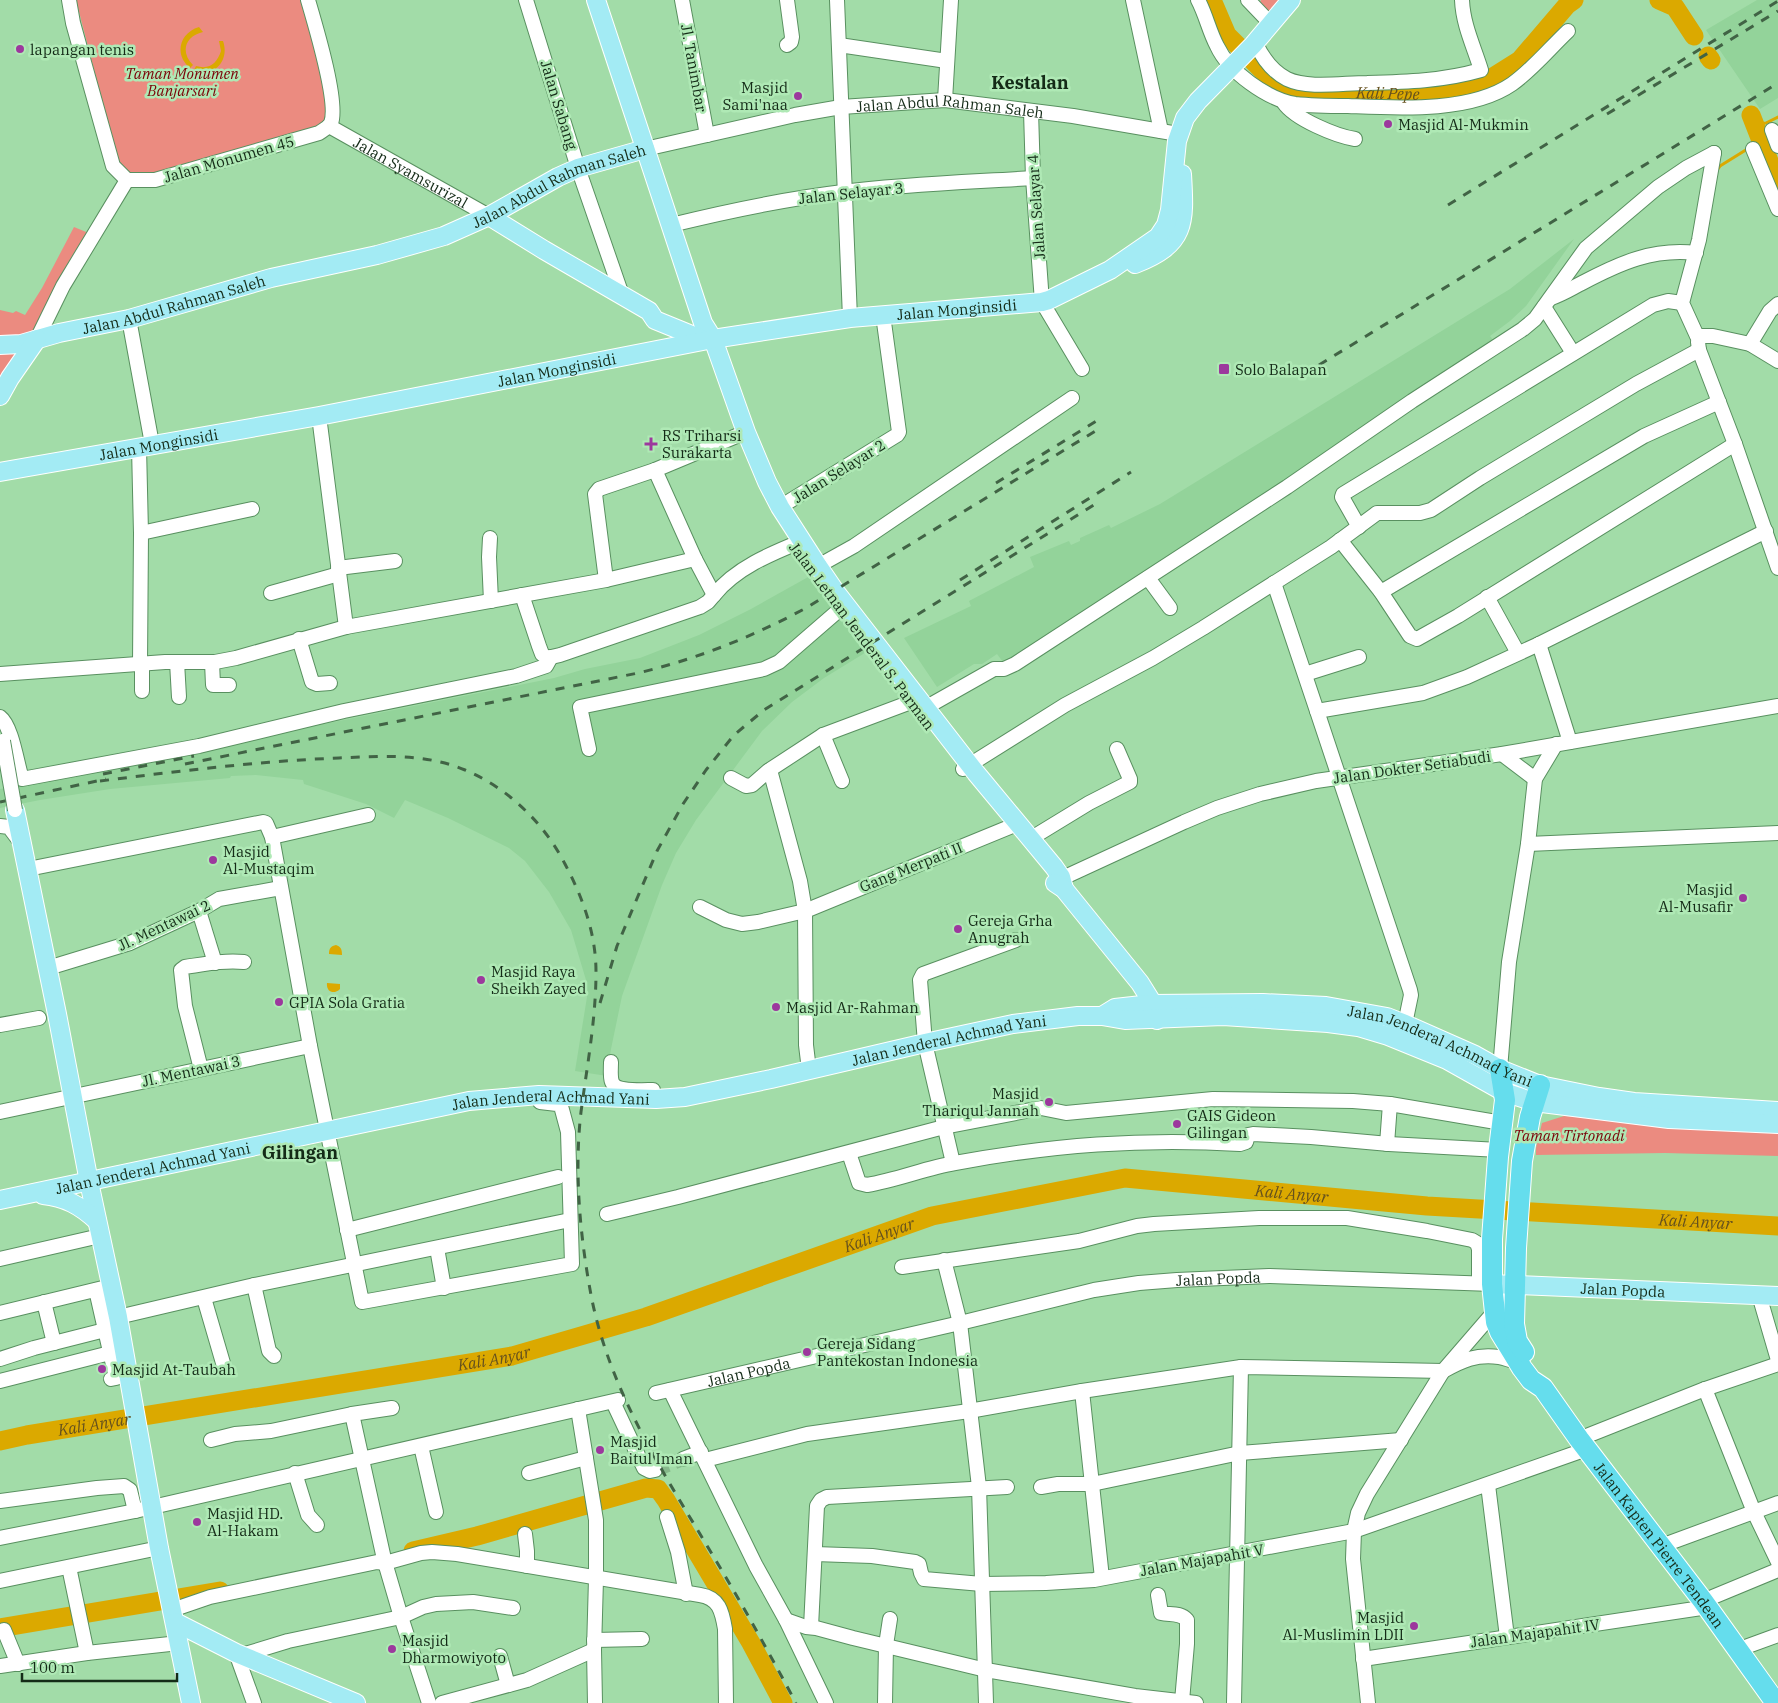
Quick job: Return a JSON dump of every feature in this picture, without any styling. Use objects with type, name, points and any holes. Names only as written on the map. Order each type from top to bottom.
[{"type":"highway","name":"Jalan Kapten Pierre Tendean","points":[[1500,1069],[1505,1100],[1498,1153],[1492,1239],[1486,1284],[1500,1332],[1524,1361],[1540,1376],[1544,1388],[1583,1444],[1706,1604],[1776,1703]]},
{"type":"highway","name":"Jalan Kapten Pierre Tendean","points":[[1524,1361],[1515,1333],[1514,1286],[1516,1240],[1522,1161],[1528,1123],[1537,1093]]},
{"type":"main road","name":"Jalan Letnan Jenderal S. Parman","points":[[596,0],[672,225],[706,334],[708,357],[773,511],[818,566],[966,767],[1140,983],[1154,1012]]},
{"type":"main road","name":"Jalan Monginsidi","points":[[0,472],[319,416],[706,334],[850,318],[1042,302],[1064,294],[1110,270],[1158,237],[1175,221],[1172,135],[1188,112],[1254,43],[1290,0]]},
{"type":"main road","name":"Jalan Abdul Rahman Saleh","points":[[0,346],[21,344],[58,333],[129,319],[271,278],[418,244],[450,234],[489,216],[558,177],[578,168],[645,149]]},
{"type":"main road","name":"Jalan Syamsurizal","points":[[489,216],[648,311],[655,320],[706,334]]},
{"type":"main road","points":[[0,396],[37,339]]},
{"type":"main road","name":"Jalan Letnan Jenderal S. Parman","points":[[742,434],[798,542],[839,610],[918,703]]},
{"type":"main road","points":[[15,810],[99,1228],[104,1288],[118,1317],[159,1548],[191,1703]]},
{"type":"main road","name":"Jalan Letnan Jenderal S. Parman","points":[[1012,826],[1030,839],[1060,883]]},
{"type":"main road","name":"Jalan Jenderal Achmad Yani","points":[[0,1200],[328,1132],[410,1113],[494,1098],[540,1095],[656,1099],[685,1097],[998,1027],[1066,1017],[1102,1016],[1118,1020],[1154,1012],[1263,1003],[1326,1006],[1387,1018],[1475,1055],[1537,1093],[1669,1119],[1778,1124]]},
{"type":"main road","name":"Jalan Jenderal Achmad Yani","points":[[1154,1012],[1268,1018],[1328,1023],[1358,1028],[1388,1036],[1447,1060],[1504,1092],[1599,1097],[1634,1102],[1778,1111]]},
{"type":"main road","points":[[1467,1072],[1475,1055]]},
{"type":"main road","points":[[27,1194],[51,1196],[67,1200],[82,1208],[99,1228]]},
{"type":"main road","name":"Jalan Popda","points":[[1486,1284],[1778,1296]]},
{"type":"main road","points":[[172,1608],[239,1654],[356,1703]]},
{"type":"street","points":[[37,339],[63,286],[127,180],[113,166],[73,23],[69,0]]},
{"type":"street","points":[[308,0],[330,85],[332,121],[329,126]]},
{"type":"street","name":"Jalan Sabang","points":[[526,0],[578,168],[622,295]]},
{"type":"street","name":"Jl. Tanimbar","points":[[682,0],[706,135]]},
{"type":"street","points":[[787,45],[791,42],[792,37],[788,0]]},
{"type":"street","points":[[837,0],[850,318]]},
{"type":"street","points":[[945,100],[952,0]]},
{"type":"street","points":[[1133,0],[1172,135]]},
{"type":"street","points":[[1198,0],[1216,45],[1233,65],[1262,90],[1283,102],[1314,106],[1395,108],[1462,103],[1512,84],[1529,70],[1568,31]]},
{"type":"street","points":[[1248,0],[1270,23]]},
{"type":"street","points":[[1254,43],[1264,60],[1271,67],[1288,79],[1302,83],[1350,84],[1445,79],[1481,70],[1474,45],[1463,18],[1462,0]]},
{"type":"street","points":[[839,45],[947,61]]},
{"type":"street","name":"Jalan Abdul Rahman Saleh","points":[[645,149],[795,115],[841,107],[945,100],[1073,116],[1172,135]]},
{"type":"street","points":[[1283,102],[1288,109],[1305,120],[1339,135],[1355,139]]},
{"type":"street","name":"Jalan Selayar 4","points":[[1031,111],[1033,178],[1042,302]]},
{"type":"street","name":"Jalan Monumen 45","points":[[127,180],[155,180],[319,133],[329,126]]},
{"type":"street","name":"Jalan Syamsurizal","points":[[329,126],[489,216]]},
{"type":"street","points":[[1772,129],[1778,146]]},
{"type":"street","points":[[1753,149],[1778,209]]},
{"type":"street","points":[[731,778],[749,786],[823,735],[918,703],[994,669],[1012,666],[1287,487],[1427,391],[1523,329],[1535,319],[1586,248],[1671,177],[1714,153],[1696,253],[1682,303],[1697,336],[1699,350],[1735,444],[1778,568]]},
{"type":"street","name":"Jalan Selayar 3","points":[[672,225],[792,199],[844,191],[1033,178]]},
{"type":"street","points":[[1547,303],[1627,262],[1651,254],[1678,251],[1696,253]]},
{"type":"street","points":[[1042,302],[1082,369]]},
{"type":"street","points":[[1359,527],[1342,497],[1343,494],[1659,302],[1682,303]]},
{"type":"street","points":[[1547,303],[1574,353]]},
{"type":"street","points":[[1750,344],[1770,311],[1778,304]]},
{"type":"street","name":"Jalan Selayar 2","points":[[780,507],[899,432],[883,315]]},
{"type":"street","points":[[129,319],[145,446],[141,532],[142,691]]},
{"type":"street","points":[[1697,336],[1713,336],[1750,344],[1778,361]]},
{"type":"street","points":[[966,767],[1066,705],[1153,658],[1274,583],[1378,514],[1420,513],[1431,510],[1480,478],[1636,384],[1699,350]]},
{"type":"street","points":[[818,566],[854,546],[1072,398]]},
{"type":"street","points":[[1381,592],[1644,436],[1719,402]]},
{"type":"street","points":[[319,416],[346,627]]},
{"type":"street","points":[[606,580],[595,494],[599,489],[655,470],[742,434]]},
{"type":"street","points":[[1340,540],[1381,592],[1410,636],[1417,639],[1458,616],[1735,444]]},
{"type":"street","points":[[655,470],[695,559],[714,595]]},
{"type":"street","points":[[141,532],[252,508]]},
{"type":"street","points":[[1317,712],[1422,693],[1467,677],[1539,644],[1766,531]]},
{"type":"street","points":[[490,538],[488,556],[492,601]]},
{"type":"street","points":[[522,595],[539,646],[544,656],[551,657],[588,646],[700,606],[746,567],[798,542]]},
{"type":"street","points":[[0,674],[141,664],[212,662],[236,658],[346,627],[606,580],[695,559]]},
{"type":"street","points":[[271,592],[338,571],[395,561]]},
{"type":"street","points":[[1148,578],[1170,608]]},
{"type":"street","points":[[1274,583],[1410,990],[1411,995],[1405,1024]]},
{"type":"street","points":[[1487,597],[1518,653]]},
{"type":"street","points":[[589,749],[580,707],[764,669],[779,662],[839,610]]},
{"type":"street","points":[[299,640],[312,682],[317,684],[330,683]]},
{"type":"street","points":[[1500,1069],[1508,970],[1528,844],[1535,779],[1563,743],[1539,644]]},
{"type":"street","points":[[1305,674],[1359,656]]},
{"type":"street","points":[[15,810],[0,720],[4,720],[9,732],[22,779],[199,746],[344,711],[516,676],[546,666],[551,657]]},
{"type":"street","points":[[177,662],[178,697]]},
{"type":"street","points":[[212,662],[213,685],[229,685]]},
{"type":"street","name":"Jalan Dokter Setiabudi","points":[[1060,883],[1217,808],[1260,794],[1339,778],[1502,754],[1778,706]]},
{"type":"street","points":[[823,735],[842,781]]},
{"type":"street","points":[[1030,839],[1089,803],[1130,782],[1117,748]]},
{"type":"street","points":[[1502,754],[1535,779]]},
{"type":"street","points":[[770,770],[800,881],[805,911],[806,1045],[809,1070]]},
{"type":"street","points":[[272,837],[368,815]]},
{"type":"street","points":[[28,869],[262,822],[266,823],[272,837],[310,1046],[362,1302],[572,1264],[568,1132],[561,1106],[558,1104],[494,1098]]},
{"type":"street","points":[[0,826],[9,827],[23,845]]},
{"type":"street","name":"Gang Merpati II","points":[[700,907],[726,920],[742,924],[805,911],[1012,826]]},
{"type":"street","points":[[1528,844],[1778,833]]},
{"type":"street","name":"Jl. Mentawai 2","points":[[48,968],[119,947],[219,899],[281,888]]},
{"type":"street","points":[[198,910],[215,963]]},
{"type":"street","points":[[953,1163],[925,1043],[920,988],[921,976],[1016,940]]},
{"type":"street","points":[[201,1069],[185,1006],[181,970],[185,967],[215,963],[244,962]]},
{"type":"street","points":[[0,1026],[39,1018]]},
{"type":"street","name":"Jl. Mentawai 3","points":[[0,1112],[310,1046]]},
{"type":"street","points":[[611,1062],[611,1081],[619,1089],[670,1091],[685,1097]]},
{"type":"street","points":[[607,1214],[652,1204],[944,1127],[1041,1108],[1066,1113],[1213,1099],[1353,1102],[1390,1104],[1502,1123]]},
{"type":"street","points":[[1387,1144],[1390,1104]]},
{"type":"street","points":[[848,1153],[859,1183],[867,1185],[953,1163],[1002,1155],[1097,1143],[1189,1141],[1240,1144],[1246,1142],[1248,1135],[1257,1134],[1498,1153]]},
{"type":"street","points":[[347,1230],[558,1177]]},
{"type":"street","points":[[902,1266],[1079,1241],[1137,1226],[1170,1222],[1259,1218],[1347,1218],[1427,1230],[1472,1240],[1477,1243],[1479,1249],[1486,1284]]},
{"type":"street","points":[[118,1317],[254,1285],[570,1220]]},
{"type":"street","points":[[0,1259],[99,1228]]},
{"type":"street","points":[[437,1248],[444,1288]]},
{"type":"street","points":[[944,1260],[960,1323],[978,1487],[986,1703]]},
{"type":"street","name":"Jalan Popda","points":[[656,1393],[1094,1290],[1139,1283],[1269,1276],[1486,1284]]},
{"type":"street","points":[[254,1285],[269,1351],[274,1356]]},
{"type":"street","points":[[0,1313],[104,1288],[105,1330],[116,1378],[111,1379]]},
{"type":"street","points":[[1759,1295],[1778,1362]]},
{"type":"street","points":[[204,1298],[223,1364]]},
{"type":"street","points":[[44,1302],[54,1343]]},
{"type":"street","points":[[1368,1703],[1353,1559],[1354,1532],[1358,1513],[1367,1494],[1443,1371],[1494,1312],[1514,1306]]},
{"type":"street","points":[[0,1359],[105,1330]]},
{"type":"street","points":[[0,1381],[110,1353]]},
{"type":"street","points":[[683,1459],[811,1433],[969,1411],[1082,1391],[1242,1367],[1443,1371],[1464,1360],[1486,1356],[1524,1361]]},
{"type":"street","name":"Jalan Majapahit V","points":[[815,1554],[872,1556],[915,1562],[919,1564],[924,1578],[982,1584],[1046,1583],[1102,1578],[1354,1532],[1488,1485],[1705,1389],[1778,1362]]},
{"type":"street","points":[[1234,1703],[1242,1367]]},
{"type":"street","points":[[1705,1389],[1754,1512],[1778,1562]]},
{"type":"street","points":[[670,1390],[756,1566],[786,1620],[826,1703]]},
{"type":"street","points":[[1082,1391],[1102,1578]]},
{"type":"street","points":[[0,1538],[135,1511],[616,1401],[644,1468],[650,1471],[655,1470]]},
{"type":"street","points":[[211,1440],[235,1434],[269,1432],[352,1414],[392,1408]]},
{"type":"street","points":[[578,1409],[594,1506],[596,1579],[594,1703]]},
{"type":"street","points":[[352,1414],[384,1556],[401,1618],[429,1703]]},
{"type":"street","points":[[1041,1487],[1058,1484],[1092,1484],[1240,1452],[1401,1440]]},
{"type":"street","points":[[421,1446],[436,1512]]},
{"type":"street","points":[[529,1473],[586,1458]]},
{"type":"street","points":[[295,1473],[308,1515],[317,1525]]},
{"type":"street","points":[[1488,1485],[1507,1637]]},
{"type":"street","points":[[0,1501],[124,1486],[130,1490],[135,1511]]},
{"type":"street","points":[[797,1642],[808,1627],[815,1554],[817,1506],[821,1500],[828,1497],[978,1487],[1007,1487]]},
{"type":"street","points":[[1662,1546],[1778,1503]]},
{"type":"street","points":[[667,1517],[678,1552],[686,1594]]},
{"type":"street","points":[[525,1534],[526,1566]]},
{"type":"street","points":[[0,1581],[159,1548]]},
{"type":"street","points":[[172,1608],[210,1597],[377,1562],[384,1556],[432,1552],[456,1554],[711,1597],[717,1604],[725,1629],[726,1703]]},
{"type":"street","points":[[69,1567],[88,1653]]},
{"type":"street","name":"Jalan Majapahit IV","points":[[1363,1659],[1706,1604],[1778,1570]]},
{"type":"street","points":[[1158,1595],[1160,1613],[1177,1614],[1187,1620],[1182,1701]]},
{"type":"street","points":[[254,1703],[239,1654],[288,1641],[401,1618],[423,1607],[457,1602],[473,1602],[513,1608]]},
{"type":"street","points":[[885,1703],[886,1646],[890,1619]]},
{"type":"street","points":[[786,1620],[986,1670],[1135,1696],[1196,1703]]},
{"type":"street","points":[[4,1630],[18,1664]]},
{"type":"street","points":[[1737,1650],[1778,1635]]},
{"type":"street","points":[[442,1703],[534,1677],[594,1645],[642,1639]]},
{"type":"street","points":[[0,1666],[88,1653],[179,1643]]},
{"type":"street","points":[[500,1656],[508,1685]]},
{"type":"shaded area","points":[[1757,0],[1778,0],[1778,98],[1760,109],[1706,30]]},
{"type":"shaded area","points":[[199,27],[203,32],[192,37],[186,45],[187,55],[193,65],[190,68],[182,57],[181,45],[187,34]]},
{"type":"shaded area","points":[[219,41],[223,41],[225,48],[219,66],[208,72],[194,70],[196,66],[205,67],[215,62],[221,51]]},
{"type":"shaded area","points":[[1574,239],[1526,306],[1490,336],[1493,340],[1433,384],[1006,666],[997,654],[982,664],[974,664],[937,687],[904,638],[971,606],[969,601],[1034,567],[1030,557],[1069,541],[1071,545],[1080,541],[1080,538],[1109,525],[1111,528],[1160,504],[1510,289]]},
{"type":"shaded area","points":[[810,576],[868,651],[824,678],[792,702],[762,731],[696,820],[676,853],[662,885],[622,996],[607,1076],[575,1071],[587,997],[586,980],[571,930],[549,892],[525,861],[509,848],[448,818],[405,800],[394,818],[366,804],[304,784],[303,780],[256,775],[110,789],[0,808],[0,789],[554,678],[585,669],[640,658],[699,635]]},
{"type":"shaded area","points":[[336,945],[341,949],[342,955],[329,954],[329,950]]},
{"type":"shaded area","points":[[327,983],[340,984],[340,989],[331,992],[328,989]]},
{"type":"green space","name":"Taman Monumen Banjarsari","points":[[76,0],[302,0],[329,109],[327,118],[321,126],[147,177],[131,173],[118,163]]},
{"type":"green space","points":[[1261,0],[1279,0],[1270,12],[1260,2]]},
{"type":"green space","points":[[74,227],[91,234],[35,336],[0,340],[0,310],[13,313],[16,311],[25,315],[42,288]]},
{"type":"green space","points":[[23,345],[0,393],[0,348]]},
{"type":"green space","name":"Taman Tirtonadi","points":[[1564,1116],[1778,1128],[1778,1156],[1665,1153],[1536,1155],[1542,1123]]},
{"type":"waterway","name":"Kali Pepe","points":[[1212,0],[1227,35],[1269,77],[1285,90],[1417,94],[1477,87],[1520,60],[1567,5],[1574,0]]},
{"type":"waterway","name":"Kali Pepe","points":[[1659,0],[1675,7],[1694,36]]},
{"type":"waterway","name":"Kali Pepe","points":[[1708,56],[1711,60]]},
{"type":"waterway","name":"Kali Pepe","points":[[1751,115],[1778,184]]},
{"type":"waterway","points":[[1755,124],[1766,123],[1778,117]]},
{"type":"waterway","points":[[1754,145],[1761,142]]},
{"type":"waterway","points":[[1717,170],[1720,166],[1749,148]]},
{"type":"waterway","name":"Kali Anyar","points":[[0,1441],[512,1356],[646,1317],[932,1216],[1125,1178],[1427,1206],[1778,1226]]},
{"type":"waterway","points":[[413,1551],[477,1536],[646,1488],[658,1489],[751,1643],[783,1703]]},
{"type":"waterway","points":[[0,1628],[220,1591]]},
{"type":"tunnel","points":[[655,1470],[683,1459]]},
{"type":"railway","points":[[1448,205],[1778,1]]},
{"type":"railway","points":[[1607,114],[1778,11]]},
{"type":"railway","points":[[1319,365],[1778,83]]},
{"type":"railway","points":[[996,483],[1098,420]]},
{"type":"railway","points":[[185,764],[638,673],[703,654],[745,638],[806,608],[1102,427]]},
{"type":"railway","points":[[960,580],[1131,472]]},
{"type":"railway","points":[[600,1003],[617,946],[657,851],[683,804],[706,770],[734,735],[764,710],[1097,503]]},
{"type":"railway","points":[[103,774],[194,756]]},
{"type":"railway","points":[[100,781],[279,761],[371,757],[419,758],[465,770],[496,787],[523,808],[547,835],[565,864],[583,903],[594,944],[596,972],[594,1007],[581,1112],[578,1181],[584,1250],[599,1330],[624,1396],[655,1458],[743,1606],[796,1703]]},
{"type":"railway","points":[[0,802],[106,779]]},
{"type":"place","name":"lapangan tenis","points":[[20,49]]},
{"type":"place","name":"Masjid Sami'naa","points":[[798,96]]},
{"type":"place","name":"Masjid Al-Mukmin","points":[[1388,124]]},
{"type":"place","name":"Solo Balapan","points":[[1224,369]]},
{"type":"place","name":"RS Triharsi Surakarta","points":[[651,444]]},
{"type":"place","name":"Masjid Al-Mustaqim","points":[[213,860]]},
{"type":"place","name":"Masjid Al-Musafir","points":[[1743,898]]},
{"type":"place","name":"Gereja Grha Anugrah","points":[[958,929]]},
{"type":"place","name":"Masjid Raya Sheikh Zayed","points":[[481,980]]},
{"type":"place","name":"GPIA Sola Gratia","points":[[279,1002]]},
{"type":"place","name":"Masjid Ar-Rahman","points":[[776,1007]]},
{"type":"place","name":"Masjid Thariqul Jannah","points":[[1049,1102]]},
{"type":"place","name":"GAIS Gideon Gilingan","points":[[1177,1124]]},
{"type":"place","name":"Gereja Sidang Pantekostan Indonesia","points":[[807,1352]]},
{"type":"place","name":"Masjid At-Taubah","points":[[102,1369]]},
{"type":"place","name":"Masjid Baitul Iman","points":[[600,1450]]},
{"type":"place","name":"Masjid HD. Al-Hakam","points":[[197,1522]]},
{"type":"place","name":"Masjid Al-Muslimin LDII","points":[[1414,1626]]},
{"type":"place","name":"Masjid Dharmowiyoto","points":[[392,1649]]},
{"type":"district","name":"Kestalan","points":[[1030,82]]},
{"type":"district","name":"Gilingan","points":[[300,1152]]}]
